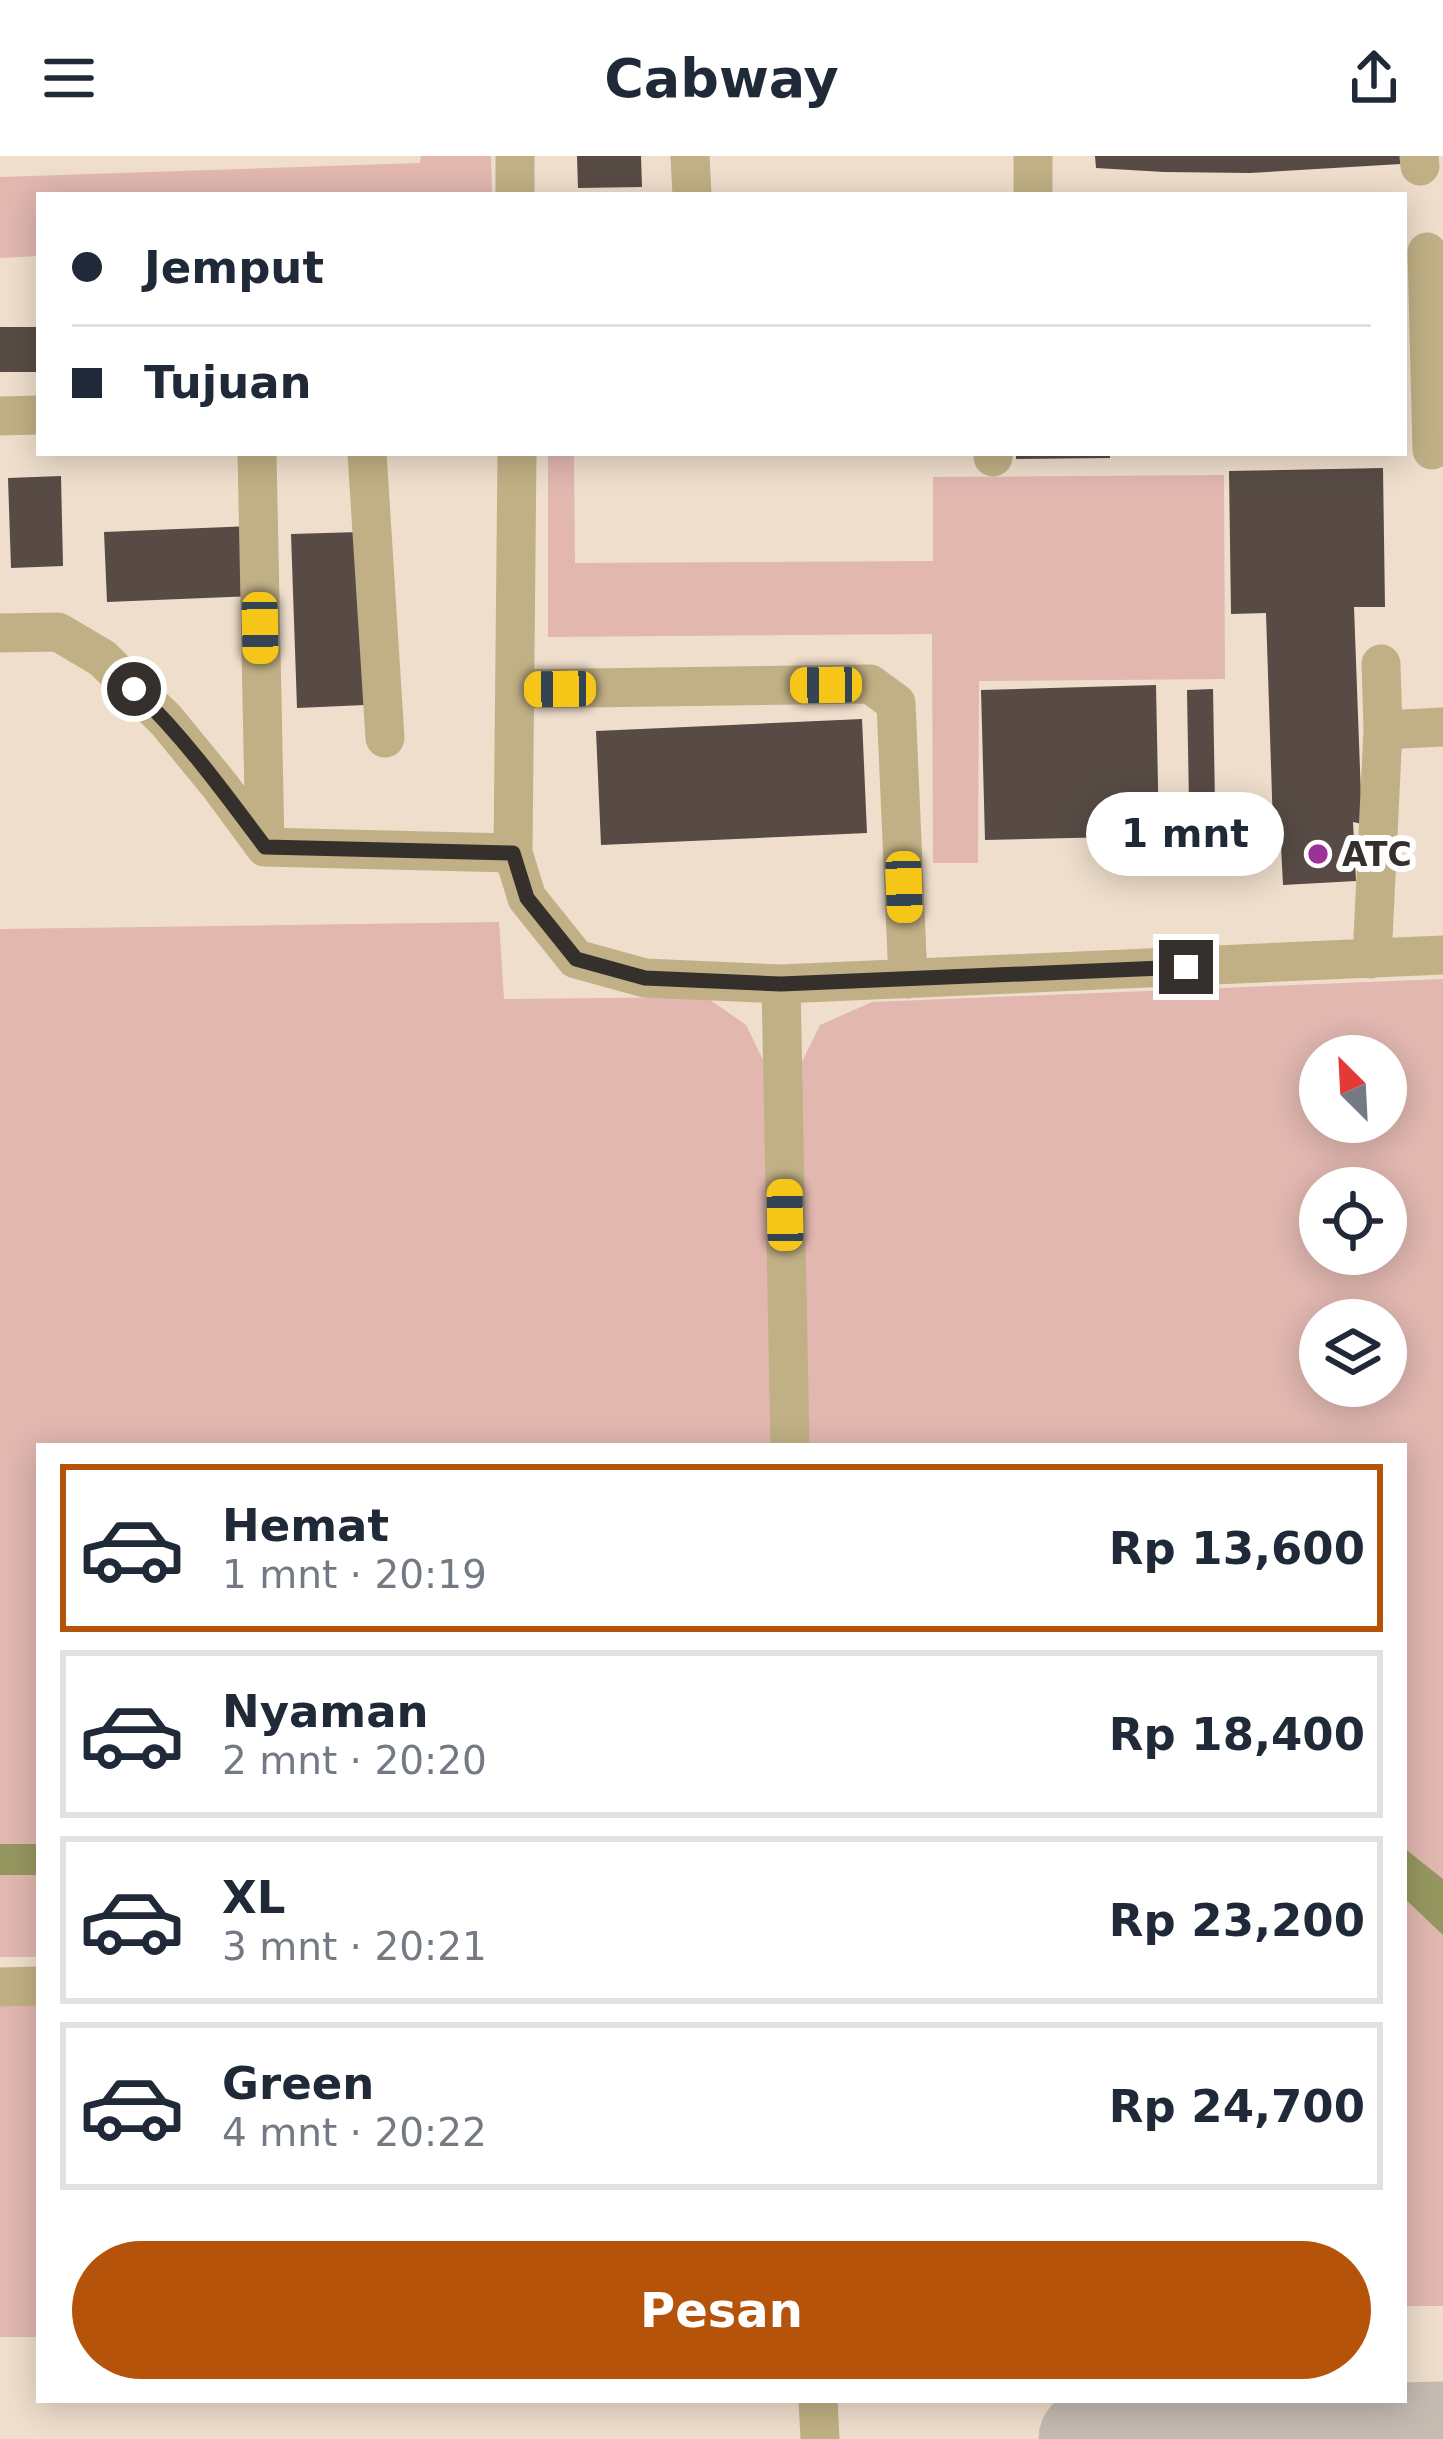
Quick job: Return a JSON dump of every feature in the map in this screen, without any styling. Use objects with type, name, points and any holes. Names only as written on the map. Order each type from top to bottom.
[{"type":"lane","points":[[515,156],[515,192]]},
{"type":"lane","points":[[690,156],[692,192]]},
{"type":"lane","points":[[1033,156],[1033,192]]},
{"type":"lane","points":[[1424,252],[1432,450]]},
{"type":"lane","points":[[0,416],[36,415]]},
{"type":"lane","points":[[257,456],[265,847]]},
{"type":"lane","points":[[368,456],[385,738]]},
{"type":"lane","points":[[517,456],[513,853],[527,898],[576,959],[645,978],[781,984],[1443,955]]},
{"type":"lane","points":[[0,633],[58,632],[102,658],[166,720],[265,847]]},
{"type":"lane","points":[[1372,959],[1383,730],[1381,664]]},
{"type":"lane","points":[[516,689],[871,684],[896,704],[908,979]]},
{"type":"lane","points":[[1383,730],[1443,727]]},
{"type":"lane","points":[[265,847],[513,853]]},
{"type":"lane","points":[[781,984],[790,1443]]},
{"type":"lane","points":[[0,1987],[36,1986]]},
{"type":"lane","points":[[818,2403],[820,2439]]},
{"type":"shaded area","points":[[0,156],[1443,156],[1443,2439],[0,2439]]},
{"type":"shaded area","points":[[421,156],[491,156],[492,192],[36,192],[36,256],[0,258],[0,177],[420,163]]},
{"type":"shaded area","points":[[548,456],[574,456],[575,563],[933,561],[933,477],[1224,475],[1225,679],[979,681],[978,863],[933,863],[932,634],[548,637]]},
{"type":"shaded area","points":[[499,922],[504,999],[706,997],[746,1025],[765,1064],[775,1443],[36,1443],[36,1957],[0,1957],[0,929]]},
{"type":"shaded area","points":[[1443,979],[1443,2306],[1407,2306],[1407,1443],[808,1443],[798,1070],[820,1025],[872,1002]]},
{"type":"shaded area","points":[[0,1844],[36,1844],[36,1875],[0,1875]]},
{"type":"shaded area","points":[[1407,1850],[1443,1879],[1443,1935],[1407,1901]]},
{"type":"shaded area","points":[[36,2000],[36,2337],[0,2337],[0,2001]]},
{"type":"building","points":[[577,156],[641,156],[642,187],[578,188]]},
{"type":"building","points":[[1095,156],[1401,156],[1401,164],[1250,173],[1164,172],[1096,168]]},
{"type":"building","points":[[0,327],[36,327],[36,372],[0,372]]},
{"type":"building","points":[[1016,456],[1110,456],[1110,458]]},
{"type":"building","points":[[1383,468],[1385,607],[1354,607],[1362,824],[1353,822],[1356,881],[1283,885],[1280,826],[1273,827],[1266,613],[1231,614],[1229,471]]},
{"type":"building","points":[[61,476],[63,566],[11,568],[8,478]]},
{"type":"building","points":[[252,526],[254,596],[107,602],[104,532]]},
{"type":"building","points":[[359,532],[365,705],[297,708],[291,534]]},
{"type":"building","points":[[1156,685],[1159,836],[985,840],[981,690]]},
{"type":"building","points":[[1213,689],[1215,805],[1189,805],[1187,690]]},
{"type":"building","points":[[862,719],[867,833],[601,845],[596,731]]},
{"type":"taxiway","points":[[1088,2439],[1443,2431]]},
{"type":"place","name":"ATC","points":[[1318,854]]},
{"type":"route","points":[[134,689],[166,720],[265,847],[513,853],[527,898],[576,959],[645,978],[781,984],[1186,967]]}]
